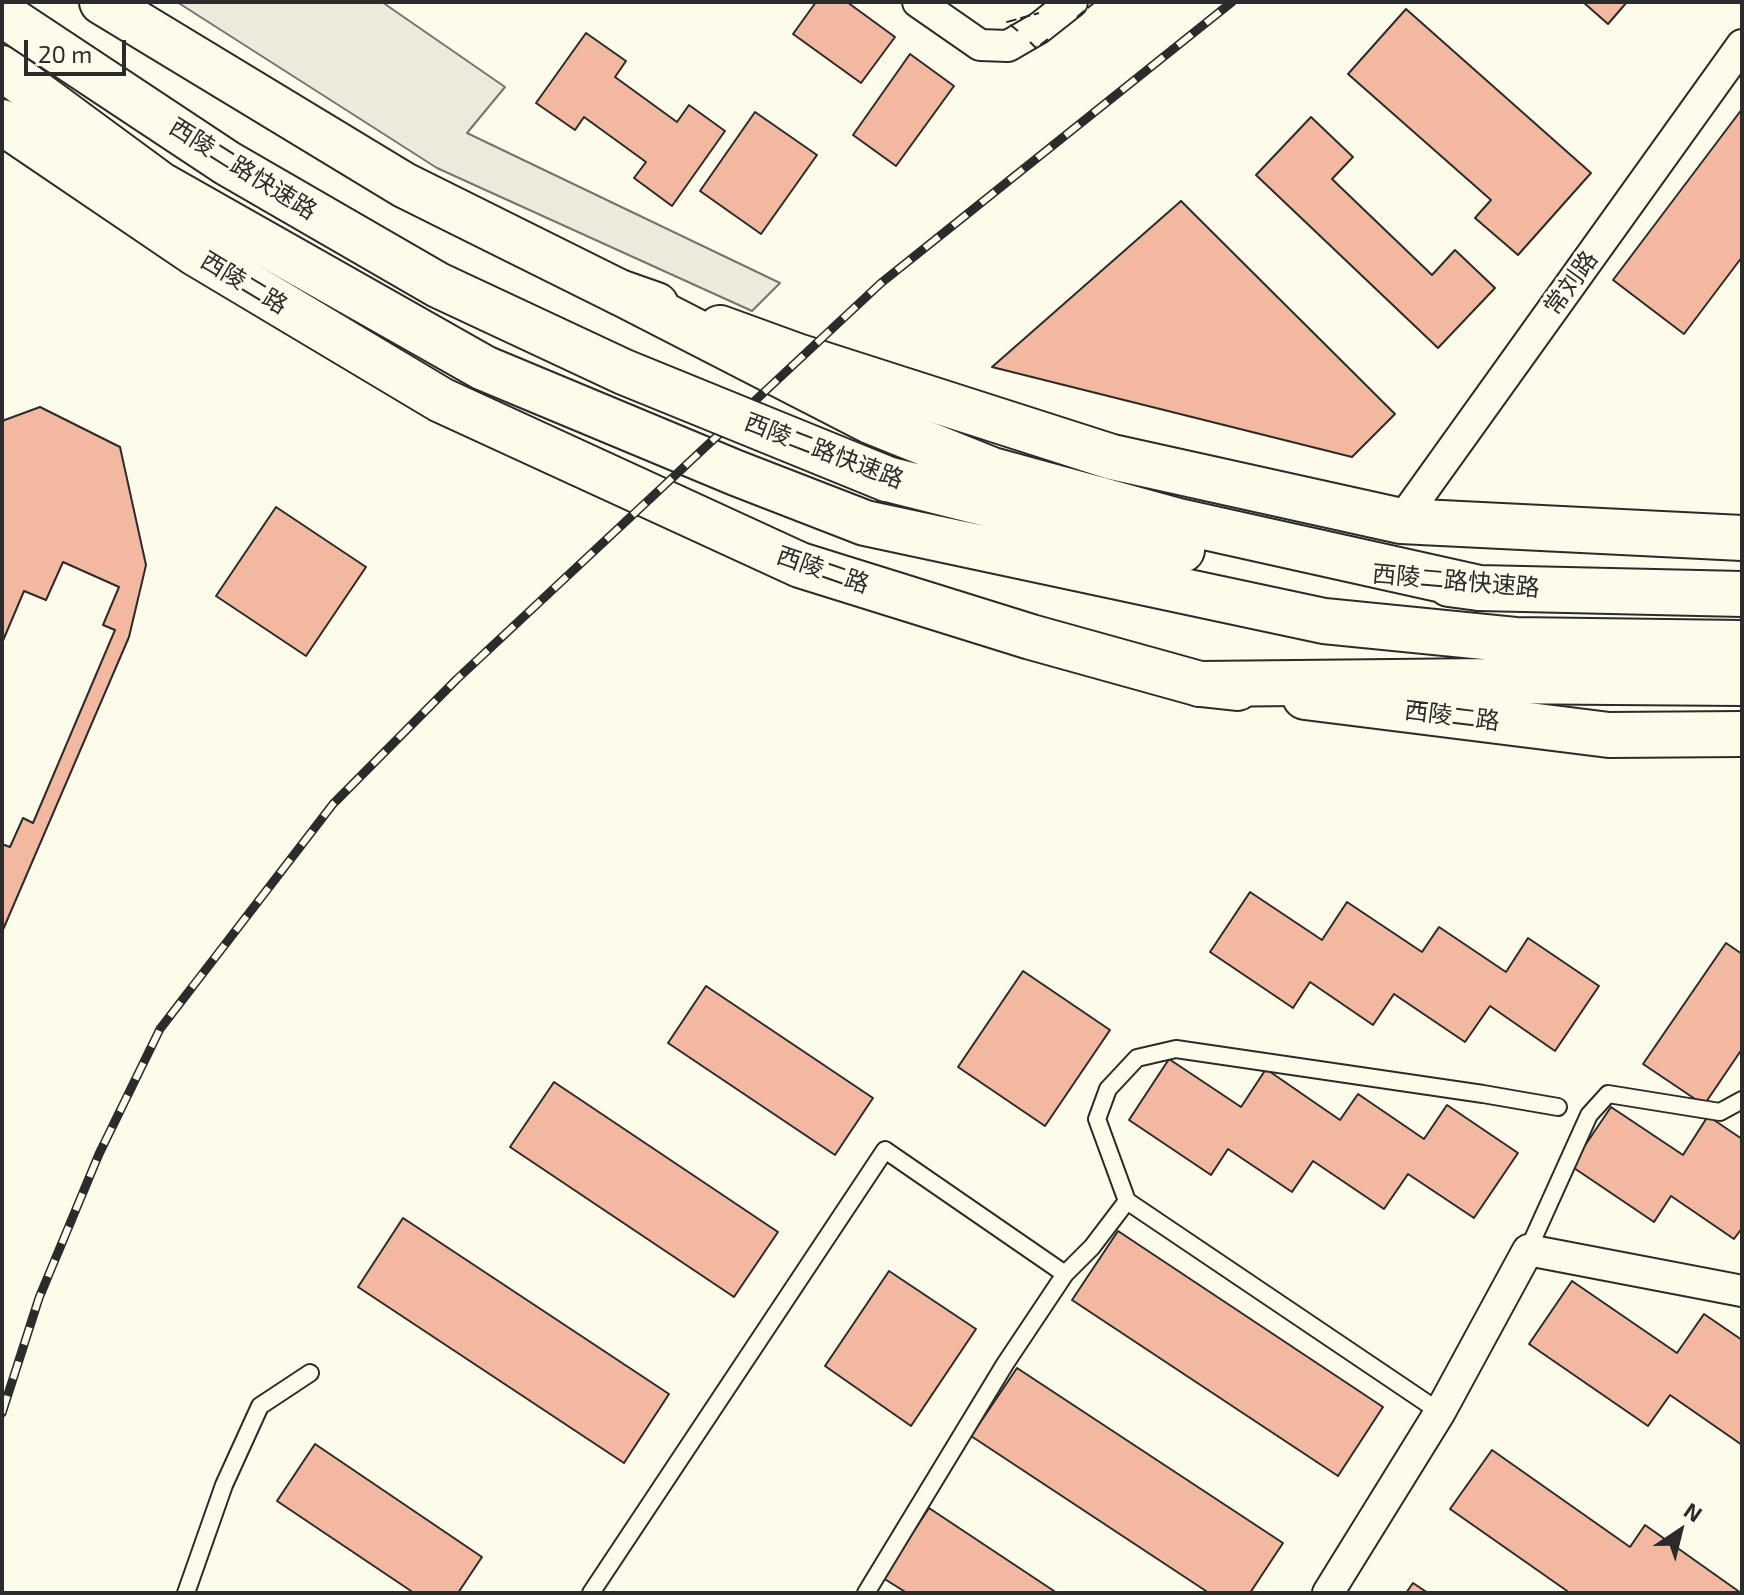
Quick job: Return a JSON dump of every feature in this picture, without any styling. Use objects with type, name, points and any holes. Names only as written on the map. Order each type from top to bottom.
[{"type":"main road","points":[[2,32],[20,2]]},
{"type":"main road","points":[[102,2],[404,185],[870,421],[992,470],[1178,521],[1479,588]]},
{"type":"main road","name":"西陵二路快速路","points":[[2,14],[227,163],[438,285],[624,372],[887,479],[1162,548],[1479,588],[1742,594]]},
{"type":"main road","name":"西陵二路快速路","points":[[2,68],[161,185],[484,368],[865,523],[1324,621],[1515,640],[1742,643]]},
{"type":"main road","name":"西陵二路","points":[[2,122],[195,253],[441,400],[800,565],[1031,637],[1200,684],[1609,735],[1742,734]]},
{"type":"main road","points":[[619,292],[797,356],[1112,457],[1401,521],[1742,538]]},
{"type":"main road","points":[[1200,684],[1487,681],[1742,683]]},
{"type":"street","points":[[918,2],[980,45],[1008,46],[1039,28],[1072,2]]},
{"type":"street","name":"常刘路","points":[[1401,521],[1742,45]]},
{"type":"street","points":[[1328,1593],[1440,1412],[1528,1250],[1742,1291]]},
{"type":"lane","points":[[1440,1412],[1127,1201],[1097,1119],[1108,1089],[1137,1058],[1176,1049],[1558,1107]]},
{"type":"lane","points":[[1528,1250],[1589,1115],[1608,1094],[1720,1112],[1742,1100]]},
{"type":"lane","points":[[591,1593],[885,1150],[1065,1274]]},
{"type":"lane","points":[[866,1593],[1005,1364],[1065,1274],[1092,1247],[1127,1201]]},
{"type":"lane","points":[[186,1593],[224,1485],[260,1406],[310,1373]]},
{"type":"shaded area","points":[[177,2],[382,2],[505,87],[467,133],[780,283],[752,311],[437,168]]},
{"type":"building","points":[[816,2],[847,2],[895,37],[861,83],[793,34]]},
{"type":"building","points":[[1583,2],[1627,2],[1608,24]]},
{"type":"building","points":[[1406,9],[1591,173],[1518,255],[1475,218],[1491,200],[1348,74]]},
{"type":"building","points":[[586,33],[626,61],[615,77],[677,122],[689,105],[725,131],[672,206],[634,178],[646,162],[584,117],[575,130],[536,103]]},
{"type":"building","points":[[910,54],[954,86],[896,166],[853,135]]},
{"type":"building","points":[[1742,109],[1742,257],[1684,334],[1613,280]]},
{"type":"building","points":[[755,112],[817,155],[761,234],[700,191]]},
{"type":"building","points":[[1311,117],[1353,157],[1332,179],[1432,275],[1455,250],[1495,288],[1438,348],[1256,175]]},
{"type":"building","points":[[1181,201],[1395,414],[1352,457],[992,367]]},
{"type":"building","points":[[40,407],[120,447],[146,565],[129,637],[2,932],[2,421]]},
{"type":"building","points":[[276,507],[366,567],[306,656],[216,596]]},
{"type":"building","points":[[63,562],[119,587],[103,625],[115,630],[33,823],[23,818],[10,847],[2,844],[2,643],[24,591],[46,600]]},
{"type":"building","points":[[1250,892],[1322,940],[1347,902],[1422,952],[1439,927],[1506,972],[1528,938],[1599,986],[1555,1051],[1490,1006],[1465,1042],[1394,994],[1373,1025],[1310,982],[1293,1008],[1210,952]]},
{"type":"building","points":[[1726,943],[1742,954],[1742,1049],[1704,1105],[1643,1064]]},
{"type":"building","points":[[1023,971],[1110,1030],[1045,1126],[958,1067]]},
{"type":"building","points":[[706,986],[873,1098],[835,1155],[668,1043]]},
{"type":"building","points":[[1169,1059],[1241,1107],[1266,1069],[1340,1120],[1358,1094],[1424,1139],[1447,1105],[1518,1153],[1474,1218],[1408,1174],[1384,1209],[1313,1161],[1292,1192],[1228,1149],[1211,1175],[1129,1120]]},
{"type":"building","points":[[554,1082],[778,1232],[734,1297],[510,1147]]},
{"type":"building","points":[[1611,1107],[1683,1155],[1708,1116],[1742,1139],[1742,1228],[1734,1239],[1671,1196],[1654,1222],[1571,1166]]},
{"type":"building","points":[[403,1218],[669,1394],[624,1463],[358,1287]]},
{"type":"building","points":[[1118,1231],[1383,1407],[1338,1476],[1072,1300]]},
{"type":"building","points":[[889,1271],[976,1329],[911,1426],[825,1366]]},
{"type":"building","points":[[1572,1281],[1677,1353],[1704,1314],[1742,1340],[1742,1445],[1670,1395],[1648,1426],[1529,1344]]},
{"type":"building","points":[[1017,1368],[1283,1543],[1250,1593],[1209,1593],[971,1436]]},
{"type":"building","points":[[315,1444],[482,1557],[458,1593],[414,1593],[277,1501]]},
{"type":"building","points":[[1492,1450],[1630,1547],[1645,1525],[1741,1593],[1570,1593],[1450,1509]]},
{"type":"building","points":[[929,1508],[1057,1593],[907,1593],[883,1578]]},
{"type":"building","points":[[1413,1583],[1428,1593],[1406,1593]]},
{"type":"railway","points":[[2,1413],[39,1298],[99,1154],[160,1029],[333,804],[457,679],[881,283],[1232,2]]},
{"type":"fence","points":[[1077,17],[1095,2]]},
{"type":"fence","points":[[1018,31],[1007,22],[1039,13]]},
{"type":"fence","points":[[1030,42],[1036,48],[1048,39]]}]
